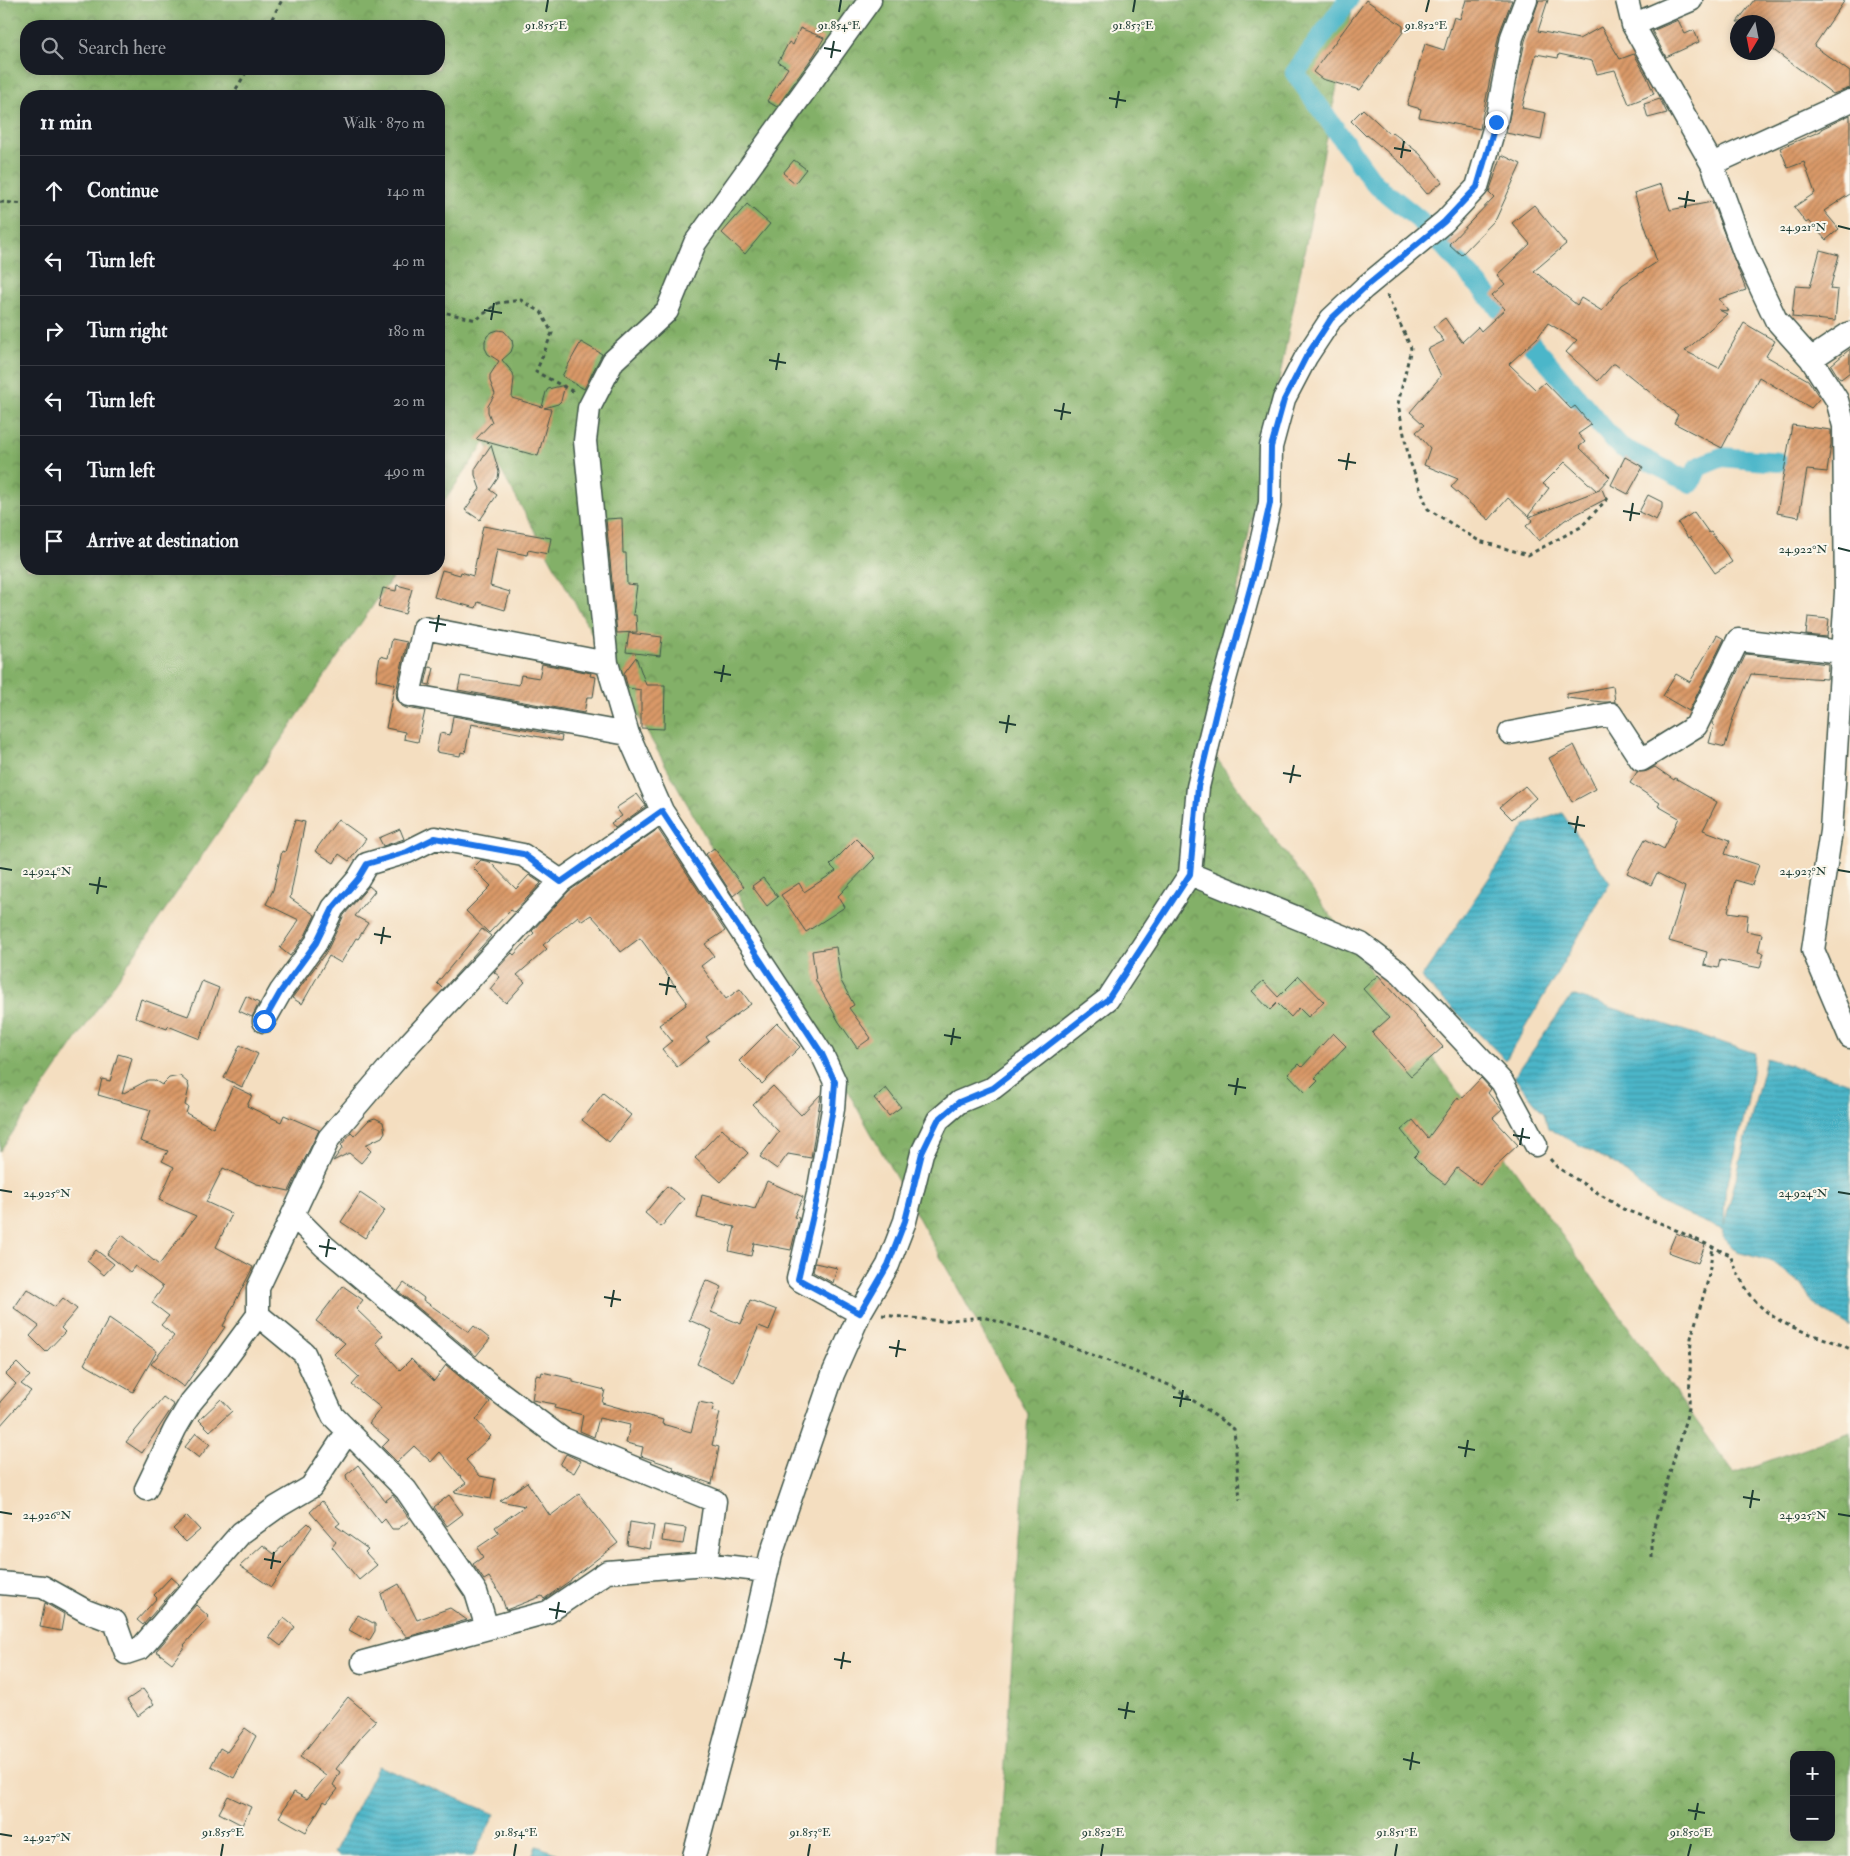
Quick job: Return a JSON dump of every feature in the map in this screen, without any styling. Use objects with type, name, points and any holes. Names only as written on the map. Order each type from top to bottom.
[{"type":"street","points":[[860,1313],[798,1279],[818,1194],[833,1108],[835,1082],[822,1054],[662,811],[628,734],[606,663],[585,442],[588,408],[613,361],[667,311],[695,243],[870,0]]},
{"type":"street","points":[[694,1856],[750,1650],[771,1555],[833,1374],[860,1313],[888,1265],[902,1230],[922,1153],[938,1120],[959,1102],[993,1088],[1108,999],[1190,874],[1198,787],[1217,708],[1254,574],[1270,503],[1271,447],[1284,400],[1306,357],[1331,319],[1378,276],[1444,222],[1477,187],[1496,122],[1512,37],[1526,0]]},
{"type":"street","points":[[1627,0],[1634,25],[1712,164],[1744,252],[1776,320],[1812,359],[1837,400],[1844,426],[1847,442],[1848,537],[1846,592],[1831,831],[1813,950],[1850,1037]]},
{"type":"street","points":[[1634,25],[1691,0]]},
{"type":"street","points":[[1712,164],[1850,101]]},
{"type":"street","points":[[1812,359],[1850,332]]},
{"type":"street","points":[[606,663],[424,628],[409,695],[628,734]]},
{"type":"street","points":[[1510,733],[1611,714],[1641,760],[1696,726],[1738,640],[1842,652]]},
{"type":"street","points":[[146,1489],[175,1429],[191,1402],[216,1372],[258,1315],[258,1288],[329,1138],[410,1044],[561,882],[662,811]]},
{"type":"street","points":[[264,1021],[281,991],[316,943],[333,908],[358,879],[367,864],[407,852],[435,838],[523,854],[561,882]]},
{"type":"street","points":[[1190,874],[1361,944],[1401,974],[1502,1082],[1536,1144]]},
{"type":"street","points":[[293,1215],[324,1246],[483,1379],[561,1438],[715,1501],[706,1564]]},
{"type":"street","points":[[258,1315],[304,1353],[333,1416],[406,1490],[476,1592],[487,1628]]},
{"type":"street","points":[[0,1582],[43,1587],[86,1611],[115,1622],[126,1653],[141,1648],[241,1533],[277,1507],[311,1487],[348,1430]]},
{"type":"street","points":[[363,1662],[548,1612],[607,1572],[706,1564],[767,1571]]},
{"type":"path","points":[[271,20],[282,0]]},
{"type":"path","points":[[236,90],[244,75]]},
{"type":"path","points":[[0,202],[20,204]]},
{"type":"path","points":[[1378,276],[1411,348],[1398,404],[1409,459],[1428,509],[1479,541],[1528,555],[1581,527],[1608,498]]},
{"type":"path","points":[[445,312],[476,320],[498,302],[521,300],[542,312],[552,333],[536,372],[592,401]]},
{"type":"path","points":[[1536,1144],[1557,1167],[1623,1209],[1665,1225],[1730,1255],[1741,1282],[1759,1306],[1793,1327],[1840,1344],[1850,1350]]},
{"type":"path","points":[[1652,1558],[1652,1533],[1689,1408],[1691,1338],[1708,1280],[1713,1247]]},
{"type":"path","points":[[860,1313],[942,1321],[984,1317],[1042,1335],[1174,1387],[1234,1429],[1240,1500]]},
{"type":"green space","points":[[0,0],[1354,0],[1207,745],[1734,1473],[1850,1432],[1850,1856],[999,1856],[1028,1414],[485,442],[445,500],[445,90],[20,90],[20,575],[394,575],[0,1151]]},
{"type":"water","points":[[1562,813],[1610,883],[1506,1060],[1421,978],[1525,825]]},
{"type":"water","points":[[1572,995],[1755,1053],[1747,1105],[1725,1194],[1724,1226],[1766,1058],[1850,1083],[1850,1327],[1812,1303],[1803,1286],[1773,1262],[1737,1252],[1722,1236],[1723,1230],[1662,1204],[1617,1165],[1548,1128],[1544,1114],[1514,1077]]},
{"type":"water","points":[[378,1766],[495,1814],[473,1856],[339,1856],[334,1853]]},
{"type":"water","points":[[537,1846],[563,1856],[532,1856]]},
{"type":"building","points":[[1366,0],[1403,26],[1403,32],[1360,90],[1322,79],[1313,72]]},
{"type":"building","points":[[1466,0],[1512,0],[1499,34],[1480,129],[1419,117],[1421,109],[1407,105],[1425,44],[1444,50],[1454,17],[1460,19]]},
{"type":"building","points":[[1539,0],[1548,0],[1538,31],[1579,39],[1601,27],[1620,59],[1634,54],[1654,94],[1629,104],[1615,70],[1597,74],[1592,61],[1559,54],[1558,58],[1536,54],[1522,108],[1546,113],[1541,140],[1506,133],[1525,41]]},
{"type":"building","points":[[1754,0],[1845,0],[1814,46],[1850,72],[1850,88],[1833,94],[1775,51],[1775,15],[1742,15]]},
{"type":"building","points":[[1678,20],[1685,34],[1694,30],[1699,42],[1666,57],[1652,31]]},
{"type":"building","points":[[800,28],[824,38],[777,107],[767,101],[788,68],[778,62],[789,42],[793,45]]},
{"type":"building","points":[[1660,99],[1667,113],[1648,118],[1644,104]]},
{"type":"building","points":[[1363,109],[1390,134],[1392,132],[1420,154],[1442,182],[1427,194],[1402,164],[1366,136],[1351,121]]},
{"type":"building","points":[[1850,115],[1850,194],[1824,211],[1839,229],[1826,240],[1809,221],[1806,223],[1794,207],[1815,193],[1804,162],[1788,168],[1780,148],[1821,131],[1821,129]]},
{"type":"building","points":[[1502,155],[1521,164],[1496,219],[1461,255],[1449,244],[1494,197],[1489,192]]},
{"type":"building","points":[[794,160],[806,169],[795,183],[783,173]]},
{"type":"building","points":[[1661,184],[1670,210],[1712,202],[1746,290],[1719,299],[1729,311],[1719,310],[1727,314],[1685,351],[1719,368],[1744,323],[1775,341],[1766,356],[1808,380],[1820,398],[1811,408],[1759,377],[1722,448],[1674,423],[1678,415],[1615,364],[1598,381],[1566,352],[1577,340],[1548,323],[1538,337],[1509,364],[1536,390],[1545,382],[1571,409],[1575,406],[1591,425],[1578,434],[1585,442],[1579,447],[1610,477],[1597,491],[1565,462],[1543,484],[1549,488],[1528,516],[1508,498],[1489,520],[1451,487],[1458,479],[1424,465],[1430,448],[1416,432],[1424,425],[1410,412],[1441,376],[1428,349],[1444,341],[1433,327],[1445,318],[1462,342],[1478,327],[1481,331],[1505,309],[1492,295],[1505,284],[1497,275],[1530,244],[1512,223],[1534,205],[1566,244],[1534,271],[1577,305],[1581,298],[1602,311],[1622,285],[1657,262],[1634,193]]},
{"type":"building","points":[[747,204],[770,224],[745,254],[722,233]]},
{"type":"building","points":[[1820,250],[1839,255],[1830,289],[1838,290],[1835,321],[1792,317],[1795,286],[1810,287]]},
{"type":"building","points":[[498,330],[504,331],[512,340],[511,352],[502,360],[513,373],[512,398],[542,407],[548,389],[565,385],[561,401],[558,404],[544,408],[551,409],[538,456],[476,439],[492,422],[488,406],[495,394],[490,381],[490,375],[499,361],[488,354],[485,348],[485,341],[487,336]]},
{"type":"building","points":[[581,342],[602,354],[584,389],[562,376]]},
{"type":"building","points":[[1850,349],[1850,372],[1841,379],[1831,365]]},
{"type":"building","points":[[1792,425],[1831,430],[1827,472],[1807,470],[1799,517],[1777,513]]},
{"type":"building","points":[[491,445],[499,472],[498,478],[490,490],[497,495],[480,520],[465,510],[480,489],[475,469]]},
{"type":"building","points":[[1625,457],[1643,467],[1628,494],[1611,485]]},
{"type":"building","points":[[1602,489],[1606,499],[1565,520],[1539,541],[1526,526],[1533,520],[1529,517]]},
{"type":"building","points":[[1648,495],[1662,502],[1662,508],[1656,520],[1639,512]]},
{"type":"building","points":[[1694,512],[1732,562],[1715,573],[1678,523]]},
{"type":"building","points":[[622,518],[623,553],[626,553],[627,584],[637,585],[633,615],[636,615],[637,632],[617,633],[606,519]]},
{"type":"building","points":[[483,526],[551,538],[548,554],[528,550],[527,555],[497,549],[490,586],[510,592],[505,610],[478,602],[476,608],[434,597],[441,575],[445,575],[445,571],[460,575],[461,572],[473,576]]},
{"type":"building","points":[[397,585],[412,589],[405,614],[378,607],[383,588],[396,591]]},
{"type":"building","points":[[1808,617],[1829,619],[1827,637],[1806,635]]},
{"type":"building","points":[[629,633],[662,637],[660,656],[626,652]]},
{"type":"building","points":[[1717,635],[1724,639],[1689,711],[1663,696],[1676,674],[1690,682]]},
{"type":"building","points":[[392,639],[407,642],[396,692],[397,700],[400,705],[406,708],[425,711],[418,742],[404,739],[405,732],[386,728],[395,684],[376,680],[380,656],[388,658]]},
{"type":"building","points":[[1746,654],[1828,664],[1827,679],[1751,674],[1733,718],[1725,747],[1709,743],[1714,725],[1712,724]]},
{"type":"building","points":[[636,657],[646,685],[665,685],[664,729],[641,728],[641,690],[628,688],[624,673]]},
{"type":"building","points":[[542,664],[591,673],[590,676],[596,677],[593,697],[587,697],[584,713],[458,690],[461,676],[519,685],[521,675],[539,678]]},
{"type":"building","points":[[429,667],[434,668],[430,685],[425,684]]},
{"type":"building","points":[[1613,686],[1615,702],[1567,698],[1567,694]]},
{"type":"building","points":[[453,716],[562,736],[561,741],[471,724],[465,753],[461,752],[460,756],[436,752],[440,733],[450,735]]},
{"type":"building","points":[[1574,745],[1596,789],[1572,802],[1549,758]]},
{"type":"building","points":[[1655,767],[1674,780],[1675,778],[1717,802],[1703,830],[1730,840],[1725,854],[1759,865],[1752,885],[1735,880],[1728,912],[1748,915],[1746,931],[1762,934],[1758,952],[1764,953],[1760,968],[1720,960],[1718,968],[1704,965],[1707,952],[1669,941],[1685,887],[1657,873],[1651,885],[1627,873],[1645,839],[1664,849],[1679,818],[1658,806],[1660,803],[1630,783],[1637,772],[1647,771]]},
{"type":"building","points":[[1525,786],[1536,798],[1512,819],[1500,807]]},
{"type":"building","points":[[637,794],[646,806],[615,828],[611,823],[622,816],[616,808]]},
{"type":"building","points":[[338,819],[366,839],[349,861],[339,854],[334,863],[315,851]]},
{"type":"building","points":[[295,820],[305,822],[290,898],[315,915],[305,936],[290,956],[280,948],[299,920],[266,904],[273,890],[282,851],[285,852]]},
{"type":"building","points":[[400,829],[404,839],[383,846],[379,838]]},
{"type":"building","points":[[658,829],[725,931],[705,944],[714,956],[701,966],[726,999],[740,989],[751,1004],[706,1037],[709,1041],[677,1067],[662,1049],[672,1041],[659,1025],[686,1005],[685,1003],[687,1002],[640,938],[621,952],[612,938],[591,915],[582,921],[578,916],[543,945],[547,949],[517,975],[525,982],[506,1003],[490,989],[500,977],[494,972],[512,953],[514,955],[534,933],[532,931],[569,891]]},
{"type":"building","points":[[856,839],[875,858],[838,896],[845,907],[806,932],[781,895],[799,883],[804,892],[836,871],[830,865]]},
{"type":"building","points":[[714,848],[744,887],[733,896],[706,854]]},
{"type":"building","points":[[481,860],[490,862],[516,889],[529,875],[541,883],[514,912],[511,910],[489,933],[466,911],[491,886],[473,868]]},
{"type":"building","points":[[763,878],[778,897],[767,906],[752,886]]},
{"type":"building","points":[[369,886],[375,891],[355,916],[368,923],[358,939],[356,938],[341,963],[329,956],[302,1004],[292,998],[327,951],[344,915]]},
{"type":"building","points":[[482,929],[491,936],[443,989],[437,983]]},
{"type":"building","points":[[836,947],[841,981],[854,1005],[849,1008],[871,1038],[857,1048],[839,1022],[816,981],[812,951]]},
{"type":"building","points":[[1378,975],[1443,1047],[1411,1076],[1372,1033],[1389,1018],[1363,989]]},
{"type":"building","points":[[1299,976],[1324,1002],[1308,1017],[1299,1008],[1291,1017],[1277,1003],[1270,1010],[1252,991],[1263,981],[1278,997]]},
{"type":"building","points":[[202,981],[219,988],[200,1039],[168,1026],[167,1029],[135,1017],[141,999],[188,1016]]},
{"type":"building","points":[[246,996],[259,1003],[252,1017],[239,1011]]},
{"type":"building","points":[[777,1023],[800,1047],[762,1084],[739,1061]]},
{"type":"building","points":[[1333,1033],[1346,1046],[1315,1078],[1318,1081],[1306,1093],[1288,1074],[1299,1064],[1302,1067]]},
{"type":"building","points":[[240,1045],[258,1054],[242,1087],[224,1078]]},
{"type":"building","points":[[118,1054],[132,1058],[122,1094],[148,1080],[154,1080],[162,1085],[169,1078],[180,1076],[188,1083],[189,1088],[185,1105],[188,1107],[186,1113],[213,1128],[233,1086],[252,1095],[247,1106],[281,1122],[284,1115],[319,1130],[289,1191],[257,1184],[223,1168],[206,1202],[232,1214],[216,1247],[253,1267],[223,1326],[225,1327],[184,1387],[151,1364],[174,1336],[161,1325],[169,1316],[152,1303],[163,1287],[135,1266],[130,1272],[107,1254],[122,1235],[159,1265],[196,1216],[159,1200],[174,1167],[162,1161],[168,1151],[140,1141],[151,1110],[98,1095],[102,1079],[110,1081]]},
{"type":"building","points":[[1481,1078],[1491,1089],[1488,1093],[1502,1110],[1493,1118],[1518,1145],[1492,1169],[1480,1185],[1457,1168],[1445,1184],[1430,1173],[1414,1157],[1419,1152],[1401,1130],[1413,1120],[1428,1138],[1458,1097],[1460,1100]]},
{"type":"building","points":[[773,1086],[801,1115],[821,1094],[811,1158],[788,1154],[777,1169],[760,1157],[779,1132],[753,1105]]},
{"type":"building","points":[[886,1088],[901,1107],[889,1116],[874,1098]]},
{"type":"building","points":[[603,1093],[631,1115],[609,1142],[582,1120]]},
{"type":"building","points":[[375,1118],[383,1122],[385,1132],[382,1137],[365,1145],[371,1151],[361,1163],[349,1153],[333,1161],[343,1147],[341,1145],[351,1133],[354,1136],[369,1120]]},
{"type":"building","points":[[722,1129],[748,1153],[721,1182],[695,1158]]},
{"type":"building","points":[[767,1181],[803,1197],[794,1217],[799,1218],[791,1250],[754,1243],[751,1256],[729,1251],[735,1227],[697,1218],[702,1195],[755,1209]]},
{"type":"building","points":[[667,1186],[684,1199],[661,1227],[645,1213]]},
{"type":"building","points":[[360,1193],[385,1210],[365,1238],[341,1222]]},
{"type":"building","points":[[1676,1233],[1705,1245],[1698,1263],[1668,1252]]},
{"type":"building","points":[[96,1250],[114,1264],[104,1275],[87,1261]]},
{"type":"building","points":[[815,1263],[837,1268],[833,1283],[813,1272]]},
{"type":"building","points":[[706,1280],[722,1287],[711,1312],[741,1324],[750,1300],[777,1310],[769,1330],[759,1326],[734,1382],[697,1364],[712,1330],[689,1320]]},
{"type":"building","points":[[404,1283],[424,1298],[423,1300],[469,1332],[474,1326],[490,1339],[476,1356],[398,1291]]},
{"type":"building","points":[[343,1286],[363,1300],[356,1309],[383,1335],[376,1343],[400,1370],[411,1359],[434,1381],[446,1365],[490,1402],[476,1420],[491,1436],[466,1460],[480,1476],[495,1479],[491,1499],[454,1492],[466,1483],[440,1452],[431,1462],[414,1446],[397,1462],[382,1447],[389,1440],[369,1423],[381,1408],[352,1385],[359,1377],[334,1354],[345,1343],[316,1321]]},
{"type":"building","points":[[27,1289],[55,1307],[63,1298],[77,1309],[61,1328],[65,1332],[46,1352],[30,1336],[39,1326],[14,1308]]},
{"type":"building","points":[[109,1318],[157,1351],[133,1392],[84,1364]]},
{"type":"building","points":[[17,1363],[30,1376],[21,1384],[31,1391],[0,1426],[0,1402],[16,1384],[6,1374]]},
{"type":"building","points":[[542,1372],[573,1379],[573,1382],[605,1390],[602,1403],[663,1420],[662,1424],[691,1432],[699,1402],[714,1405],[712,1411],[720,1413],[712,1445],[719,1447],[712,1484],[673,1470],[674,1467],[641,1456],[643,1447],[626,1443],[630,1425],[599,1418],[594,1437],[580,1431],[583,1415],[554,1408],[555,1404],[532,1400],[536,1375],[541,1376]]},
{"type":"building","points":[[163,1397],[174,1405],[142,1453],[126,1442]]},
{"type":"building","points":[[221,1399],[232,1411],[210,1431],[199,1420]]},
{"type":"building","points":[[196,1433],[210,1444],[199,1458],[185,1447]]},
{"type":"building","points":[[566,1454],[581,1461],[574,1473],[560,1465]]},
{"type":"building","points":[[358,1465],[385,1501],[393,1495],[410,1520],[398,1529],[392,1529],[385,1519],[381,1523],[347,1479],[346,1475]]},
{"type":"building","points":[[527,1482],[550,1516],[579,1494],[618,1543],[544,1599],[542,1596],[506,1610],[501,1595],[489,1577],[484,1580],[473,1564],[483,1557],[477,1548],[499,1533],[495,1527],[525,1506],[500,1501]]},
{"type":"building","points":[[449,1495],[463,1514],[447,1526],[434,1507]]},
{"type":"building","points":[[322,1501],[340,1523],[336,1526],[368,1549],[365,1552],[377,1565],[359,1580],[332,1547],[336,1542],[310,1512]]},
{"type":"building","points":[[187,1516],[200,1530],[186,1542],[173,1529]]},
{"type":"building","points":[[630,1522],[654,1526],[650,1549],[627,1545]]},
{"type":"building","points":[[308,1523],[312,1527],[271,1587],[240,1566],[263,1545],[274,1554]]},
{"type":"building","points":[[664,1525],[686,1528],[683,1544],[662,1541]]},
{"type":"building","points":[[171,1577],[179,1584],[143,1625],[137,1620],[157,1598],[154,1595]]},
{"type":"building","points":[[399,1584],[417,1620],[450,1608],[467,1620],[407,1637],[388,1615],[381,1594]]},
{"type":"building","points":[[45,1603],[64,1614],[61,1631],[40,1627]]},
{"type":"building","points":[[196,1605],[209,1617],[184,1645],[172,1663],[156,1651]]},
{"type":"building","points":[[358,1615],[375,1624],[375,1631],[369,1641],[349,1630]]},
{"type":"building","points":[[284,1618],[295,1627],[281,1646],[269,1637]]},
{"type":"building","points":[[143,1689],[154,1704],[138,1716],[127,1700]]},
{"type":"building","points":[[348,1697],[376,1721],[336,1769],[340,1772],[333,1785],[338,1789],[327,1803],[324,1801],[306,1832],[279,1817],[294,1792],[307,1799],[326,1776],[300,1757]]},
{"type":"building","points":[[245,1728],[256,1736],[234,1778],[211,1766],[220,1748],[227,1752]]},
{"type":"building","points":[[228,1796],[251,1807],[242,1825],[219,1813]]},
{"type":"waterway","points":[[1348,0],[1295,73],[1374,183],[1422,222],[1621,447],[1691,483],[1698,467],[1722,457],[1778,462]]},
{"type":"route","points":[[264,1021],[281,991],[316,943],[333,908],[358,879],[367,864],[407,852],[435,838],[523,854],[561,882],[662,811],[822,1054],[835,1082],[833,1108],[818,1194],[798,1279],[860,1313],[888,1265],[905,1221],[922,1153],[938,1120],[959,1102],[993,1088],[1108,999],[1190,874],[1198,787],[1217,708],[1254,574],[1270,503],[1271,447],[1284,400],[1306,357],[1331,319],[1364,288],[1444,222],[1477,187],[1496,122]]}]
